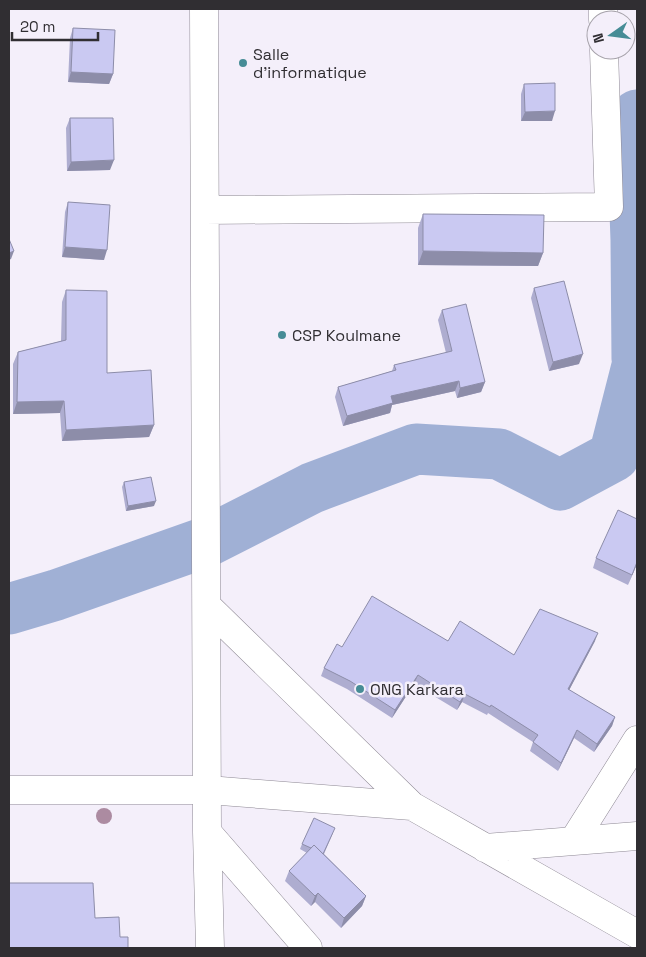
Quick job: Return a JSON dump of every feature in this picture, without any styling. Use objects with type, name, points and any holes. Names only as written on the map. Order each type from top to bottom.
[{"type":"street","points":[[204,9],[207,832],[210,948]]},
{"type":"street","points":[[205,210],[609,207],[604,60]]},
{"type":"street","points":[[206,606],[412,806],[637,934]]},
{"type":"street","points":[[574,840],[637,740]]},
{"type":"street","points":[[9,790],[208,790],[412,806]]},
{"type":"street","points":[[207,832],[308,948]]},
{"type":"street","points":[[485,848],[637,836]]},
{"type":"building","points":[[73,28],[115,30],[113,74],[71,72]]},
{"type":"building","points":[[555,83],[555,111],[525,112],[524,84]]},
{"type":"building","points":[[70,118],[113,118],[114,160],[71,162]]},
{"type":"building","points":[[68,202],[110,205],[107,250],[65,247]]},
{"type":"building","points":[[423,214],[544,215],[543,253],[423,251]]},
{"type":"building","points":[[9,239],[14,251],[9,253]]},
{"type":"building","points":[[564,281],[583,354],[553,362],[534,288]]},
{"type":"building","points":[[66,290],[107,291],[107,373],[151,370],[154,425],[66,430],[64,401],[17,402],[18,352],[66,340]]},
{"type":"building","points":[[466,304],[485,382],[460,388],[459,381],[391,396],[393,403],[347,416],[338,387],[396,370],[394,365],[452,351],[442,310]]},
{"type":"building","points":[[151,477],[156,501],[128,506],[124,482]]},
{"type":"building","points":[[618,510],[637,519],[637,562],[632,575],[596,558]]},
{"type":"building","points":[[372,596],[448,641],[460,621],[514,655],[540,609],[598,633],[568,689],[615,717],[597,744],[577,730],[561,763],[533,742],[538,735],[491,705],[490,707],[465,694],[460,702],[418,675],[395,710],[350,681],[324,668],[337,644],[342,647]]},
{"type":"building","points":[[314,818],[335,828],[323,854],[314,845],[311,848],[302,844]]},
{"type":"building","points":[[314,845],[366,896],[344,918],[318,893],[315,896],[289,871]]},
{"type":"building","points":[[9,883],[93,883],[95,918],[119,917],[120,937],[128,937],[128,948],[9,948]]},
{"type":"waterway","points":[[637,115],[632,129],[636,240],[637,359]]},
{"type":"waterway","points":[[9,609],[56,595],[206,542],[312,488],[416,449],[499,454],[560,485],[614,456],[637,366]]},
{"type":"place","name":"Salle d'informatique","points":[[243,63]]},
{"type":"place","name":"CSP Koulmane","points":[[282,335]]},
{"type":"place","name":"ONG Karkara","points":[[360,689]]}]
